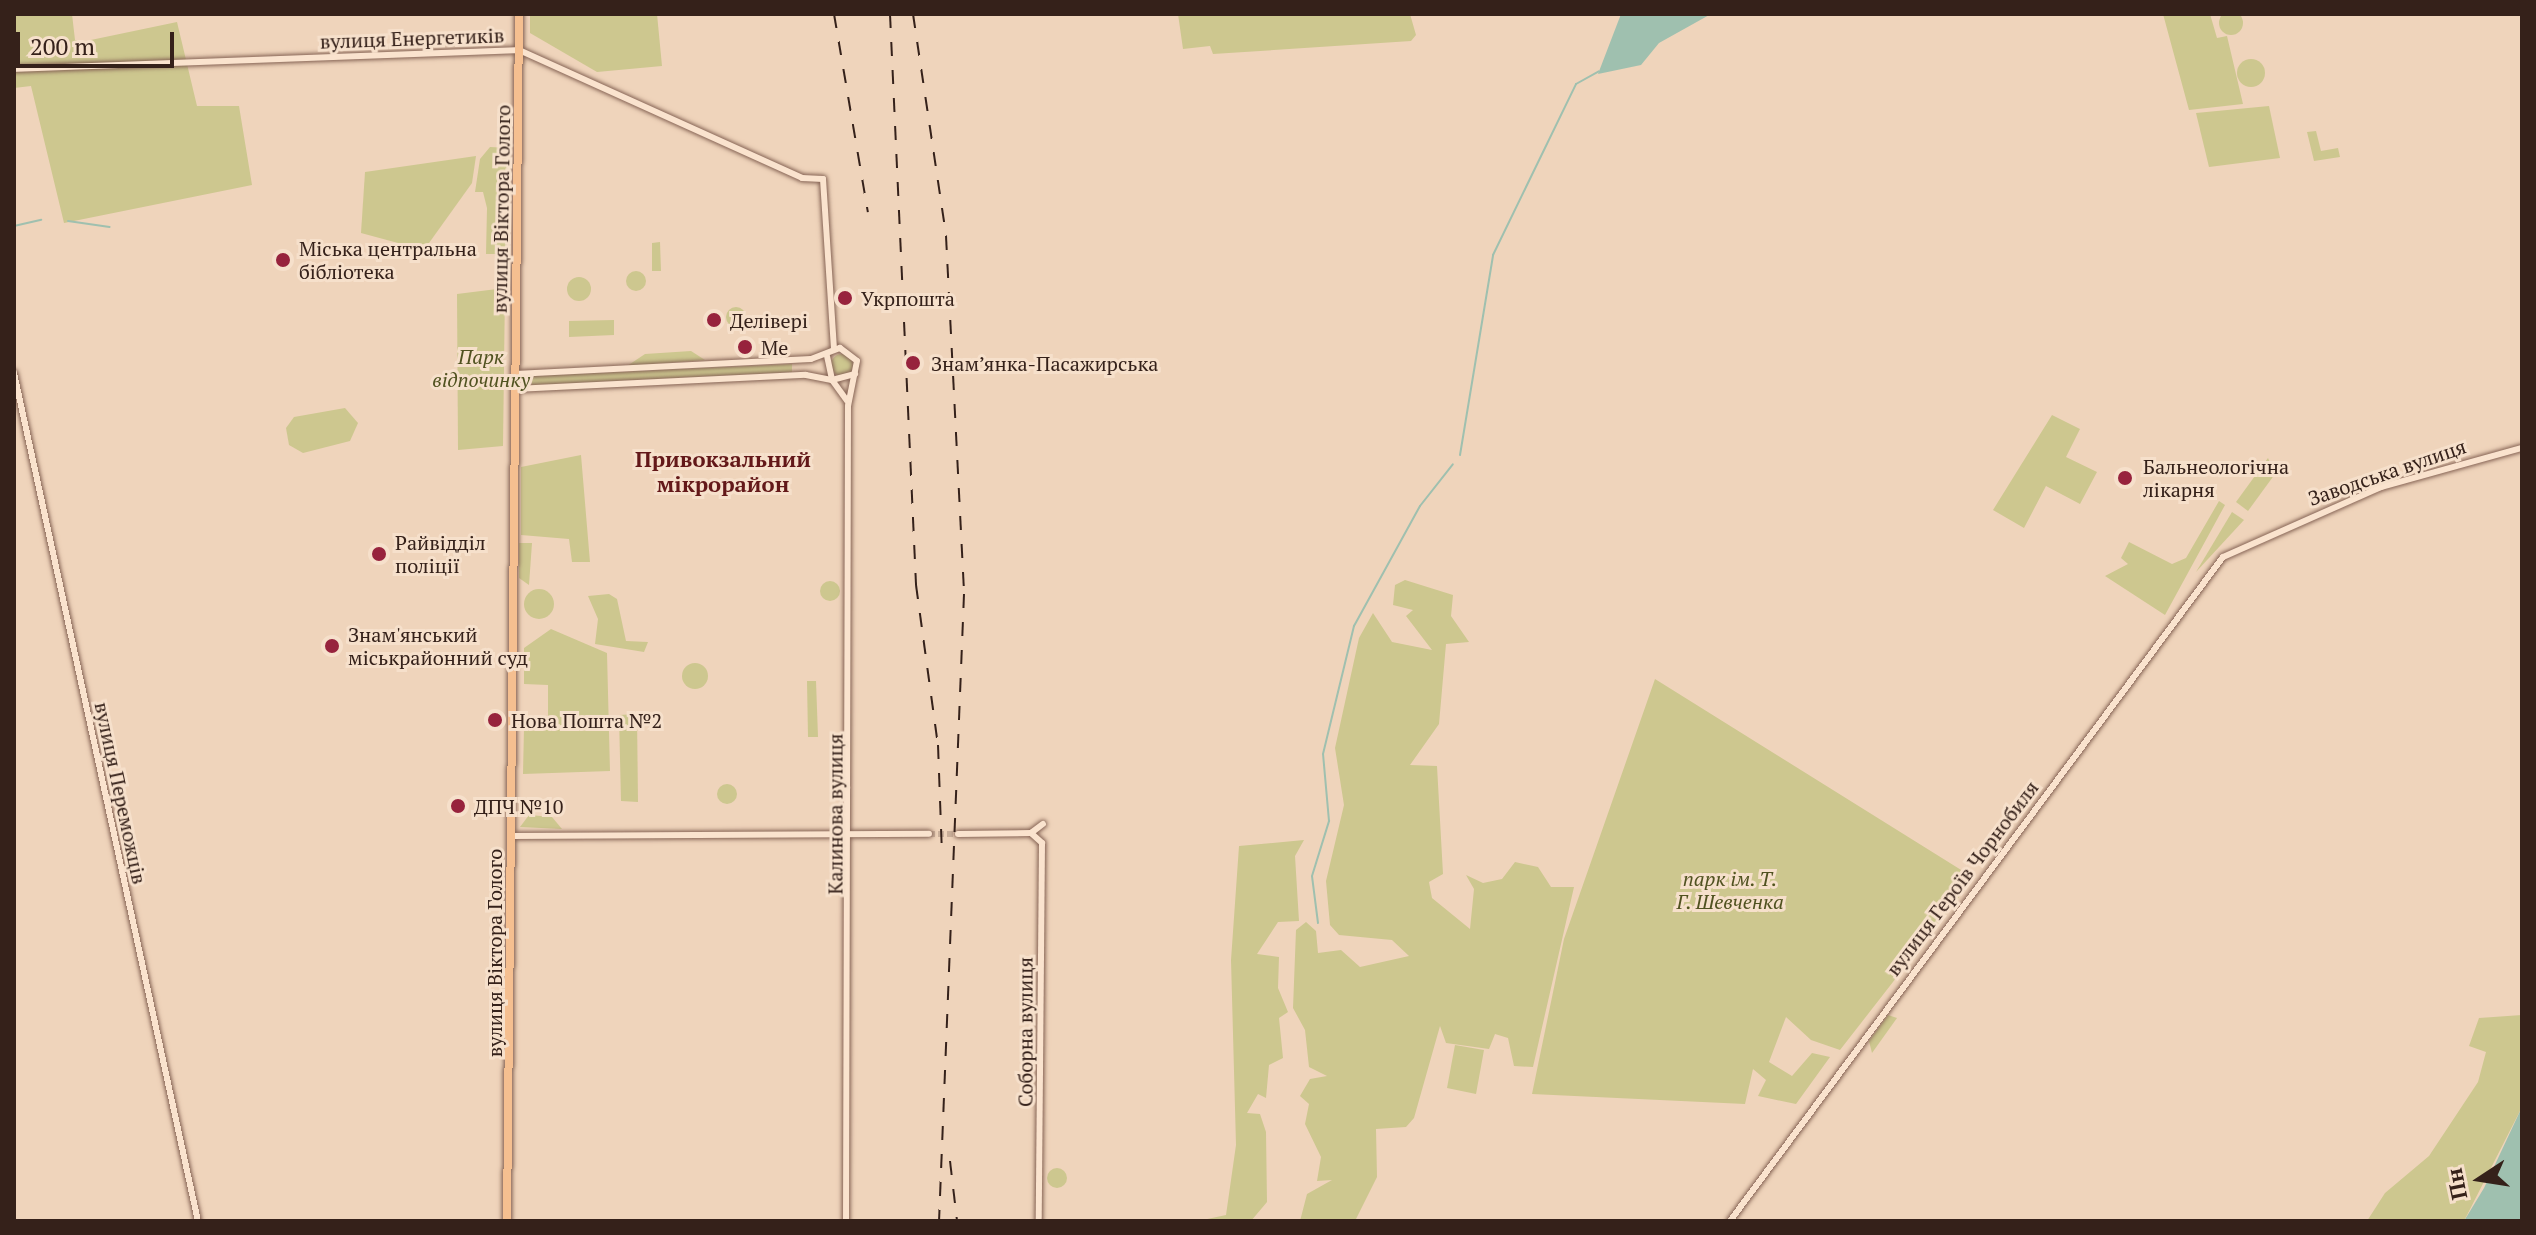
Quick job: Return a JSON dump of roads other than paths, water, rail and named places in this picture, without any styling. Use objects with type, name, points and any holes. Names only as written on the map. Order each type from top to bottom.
[{"type":"main road","name":"вулиця Віктора Голого","points":[[507,1221],[519,14]]},
{"type":"street","name":"вулиця Енергетиків","points":[[14,69],[519,50],[802,178],[820,176],[825,186],[834,349]]},
{"type":"street","points":[[515,374],[827,356],[834,349],[851,351],[856,373],[832,380],[795,375],[515,389]]},
{"type":"street","points":[[827,356],[832,380],[848,406]]},
{"type":"street","name":"вулиця Переможців","points":[[14,373],[198,1221]]},
{"type":"street","name":"Калинова вулиця","points":[[846,1221],[851,833],[848,406],[856,373]]},
{"type":"street","name":"Заводська вулиця","points":[[2223,557],[2402,479],[2522,448]]},
{"type":"street","name":"вулиця Героїв Чорнобиля","points":[[1730,1221],[2223,557]]},
{"type":"street","points":[[958,834],[1031,833],[1043,824]]},
{"type":"street","name":"Соборна вулиця","points":[[1031,833],[1042,843],[1039,1221]]},
{"type":"street","points":[[511,836],[929,834]]},
{"type":"waterway","points":[[1460,455],[1493,255],[1576,84],[1599,71]]},
{"type":"waterway","points":[[14,226],[41,220]]},
{"type":"waterway","points":[[68,221],[110,227]]},
{"type":"waterway","points":[[1318,923],[1312,876],[1329,821],[1323,754],[1354,626],[1420,506],[1453,464]]},
{"type":"tunnel","points":[[929,834],[958,834]]},
{"type":"railway","points":[[834,14],[868,212]]},
{"type":"railway","points":[[890,14],[916,585],[938,745],[942,855]]},
{"type":"railway","points":[[913,14],[946,236],[964,594],[939,1221]]},
{"type":"railway","points":[[950,1161],[957,1221]]},
{"type":"place","name":"Міська центральна бібліотека","points":[[283,260]]},
{"type":"place","name":"Укрпошта","points":[[845,298]]},
{"type":"place","name":"Делівері","points":[[714,320]]},
{"type":"place","name":"Me","points":[[745,347]]},
{"type":"place","name":"Знам’янка-Пасажирська","points":[[913,363]]},
{"type":"place","name":"Бальнеологічна лікарня","points":[[2125,478]]},
{"type":"place","name":"Райвідділ поліції","points":[[379,554]]},
{"type":"place","name":"Знам'янський міськрайонний суд","points":[[332,646]]},
{"type":"place","name":"Нова Пошта №2","points":[[495,720]]},
{"type":"place","name":"ДПЧ №10","points":[[458,806]]},
{"type":"district","name":"Привокзальний мікрорайон","points":[[723,470]]},
{"type":"park label","name":"Парк відпочинку","points":[[481,368]]},
{"type":"park label","name":"парк ім. Т. Г. Шевченка","points":[[1730,890]]}]
